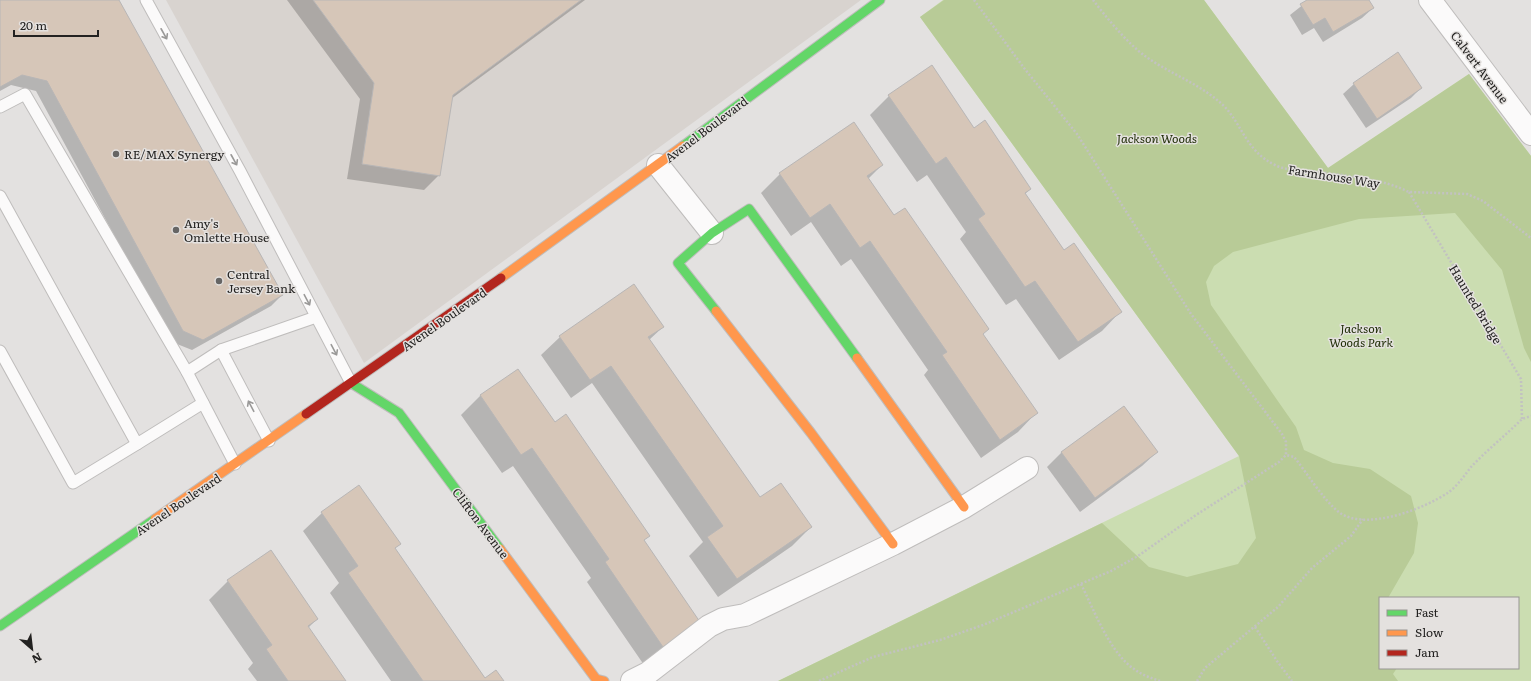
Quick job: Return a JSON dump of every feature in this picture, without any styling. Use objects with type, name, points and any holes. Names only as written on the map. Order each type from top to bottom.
[{"type":"street","name":"Avenel Boulevard","points":[[0,626],[407,345],[658,165],[880,0]]},
{"type":"street","name":"Calvert Avenue","points":[[1430,0],[1531,134]]},
{"type":"street","points":[[658,165],[712,233]]},
{"type":"street","points":[[893,544],[811,433],[678,263],[712,233],[749,210],[964,507]]},
{"type":"street","name":"Clifton Avenue","points":[[351,383],[398,413],[600,680]]},
{"type":"street","points":[[632,681],[648,673],[709,626],[723,619],[745,615],[893,544],[964,507],[1027,468]]},
{"type":"lane","points":[[146,0],[240,171],[351,383]]},
{"type":"lane","points":[[0,107],[25,94],[186,372],[235,464]]},
{"type":"lane","points":[[0,196],[137,444]]},
{"type":"lane","points":[[186,372],[221,350],[316,317]]},
{"type":"lane","points":[[221,350],[269,441]]},
{"type":"lane","points":[[0,351],[73,483],[203,403]]},
{"type":"path","points":[[819,681],[873,657],[940,640],[983,625],[1081,584],[1138,556],[1196,515],[1279,462],[1286,454],[1286,442],[1282,434],[1191,314],[1077,134],[1024,68],[974,0]]},
{"type":"path","name":"Farmhouse Way","points":[[1093,0],[1107,18],[1144,55],[1202,89],[1225,107],[1246,139],[1262,157],[1276,165],[1293,170],[1320,172],[1366,180],[1401,188],[1409,192],[1466,194],[1483,201],[1531,238]]},
{"type":"path","name":"Haunted Bridge","points":[[1409,192],[1521,379],[1522,419]]},
{"type":"path","points":[[1286,454],[1294,457],[1328,501],[1341,513],[1357,520],[1393,516],[1433,501],[1450,491],[1463,479],[1472,467],[1522,419],[1531,416]]},
{"type":"path","points":[[1197,681],[1205,668],[1278,607],[1312,568],[1351,536],[1363,519]]},
{"type":"path","points":[[1081,584],[1108,638],[1122,658],[1134,669],[1160,681]]},
{"type":"path","points":[[1255,627],[1292,681]]},
{"type":"shaded area","points":[[166,0],[861,0],[364,363]]},
{"type":"green space","name":"Jackson Woods","points":[[943,0],[1204,0],[1328,168],[1469,74],[1531,156],[1531,681],[778,681],[1239,456],[920,17]]},
{"type":"green space","name":"Jackson Woods","points":[[944,0],[1204,0],[1328,168],[1469,74],[1531,156],[1531,362],[1524,348],[1502,270],[1455,213],[1359,219],[1233,252],[1214,266],[1206,282],[1211,305],[1296,427],[1304,450],[1333,463],[1370,469],[1411,496],[1418,523],[1414,553],[1389,597],[1379,597],[1379,669],[1396,669],[1393,674],[1398,681],[778,681],[1102,523],[1149,567],[1187,577],[1238,564],[1256,538],[1239,456],[920,17]]},
{"type":"building","points":[[0,0],[119,0],[283,295],[203,340],[183,331],[47,81],[22,75],[0,87]]},
{"type":"building","points":[[313,0],[581,0],[453,95],[440,176],[362,164],[374,83]]},
{"type":"building","points":[[1307,0],[1369,0],[1374,8],[1333,32],[1325,18],[1313,25],[1300,4]]},
{"type":"building","points":[[1398,52],[1422,88],[1377,119],[1353,83]]},
{"type":"building","points":[[932,65],[974,128],[985,120],[1031,189],[1025,193],[1064,250],[1074,243],[1122,312],[1078,342],[1035,281],[1025,287],[978,219],[985,214],[946,157],[936,164],[888,95]]},
{"type":"building","points":[[854,122],[883,165],[867,176],[894,215],[905,208],[989,329],[983,334],[1038,413],[1000,440],[942,355],[947,352],[870,241],[860,248],[830,204],[810,218],[779,173]]},
{"type":"building","points":[[634,284],[664,327],[648,337],[760,497],[781,483],[812,527],[737,579],[707,537],[723,526],[611,366],[590,380],[559,336]]},
{"type":"building","points":[[518,369],[555,422],[566,414],[650,536],[644,540],[700,622],[663,647],[605,562],[609,559],[532,448],[521,455],[480,395]]},
{"type":"building","points":[[1124,406],[1158,452],[1095,498],[1061,452]]},
{"type":"building","points":[[359,485],[401,544],[395,548],[485,678],[496,670],[504,681],[423,681],[348,573],[358,566],[321,512]]},
{"type":"building","points":[[271,550],[318,619],[308,626],[346,681],[288,681],[266,649],[272,645],[227,580]]},
{"type":"traffic: fast","points":[[683,146],[880,0]]},
{"type":"traffic: fast","points":[[716,311],[678,263],[712,233],[749,209],[857,358]]},
{"type":"traffic: fast","points":[[351,383],[399,413],[500,549]]},
{"type":"traffic: fast","points":[[0,626],[155,519]]},
{"type":"traffic: slow","points":[[501,278],[683,146]]},
{"type":"traffic: slow","points":[[716,311],[811,433],[893,544]]},
{"type":"traffic: slow","points":[[857,358],[964,507]]},
{"type":"traffic: slow","points":[[155,519],[306,414]]},
{"type":"traffic: slow","points":[[500,549],[596,679],[604,681]]},
{"type":"traffic: jam","points":[[306,414],[501,278]]},
{"type":"place","name":"RE/MAX Synergy","points":[[116,154]]},
{"type":"place","name":"Amy's Omlette House","points":[[176,230]]},
{"type":"place","name":"Central Jersey Bank","points":[[219,281]]},
{"type":"park label","name":"Jackson Woods Park","points":[[1361,335]]}]
